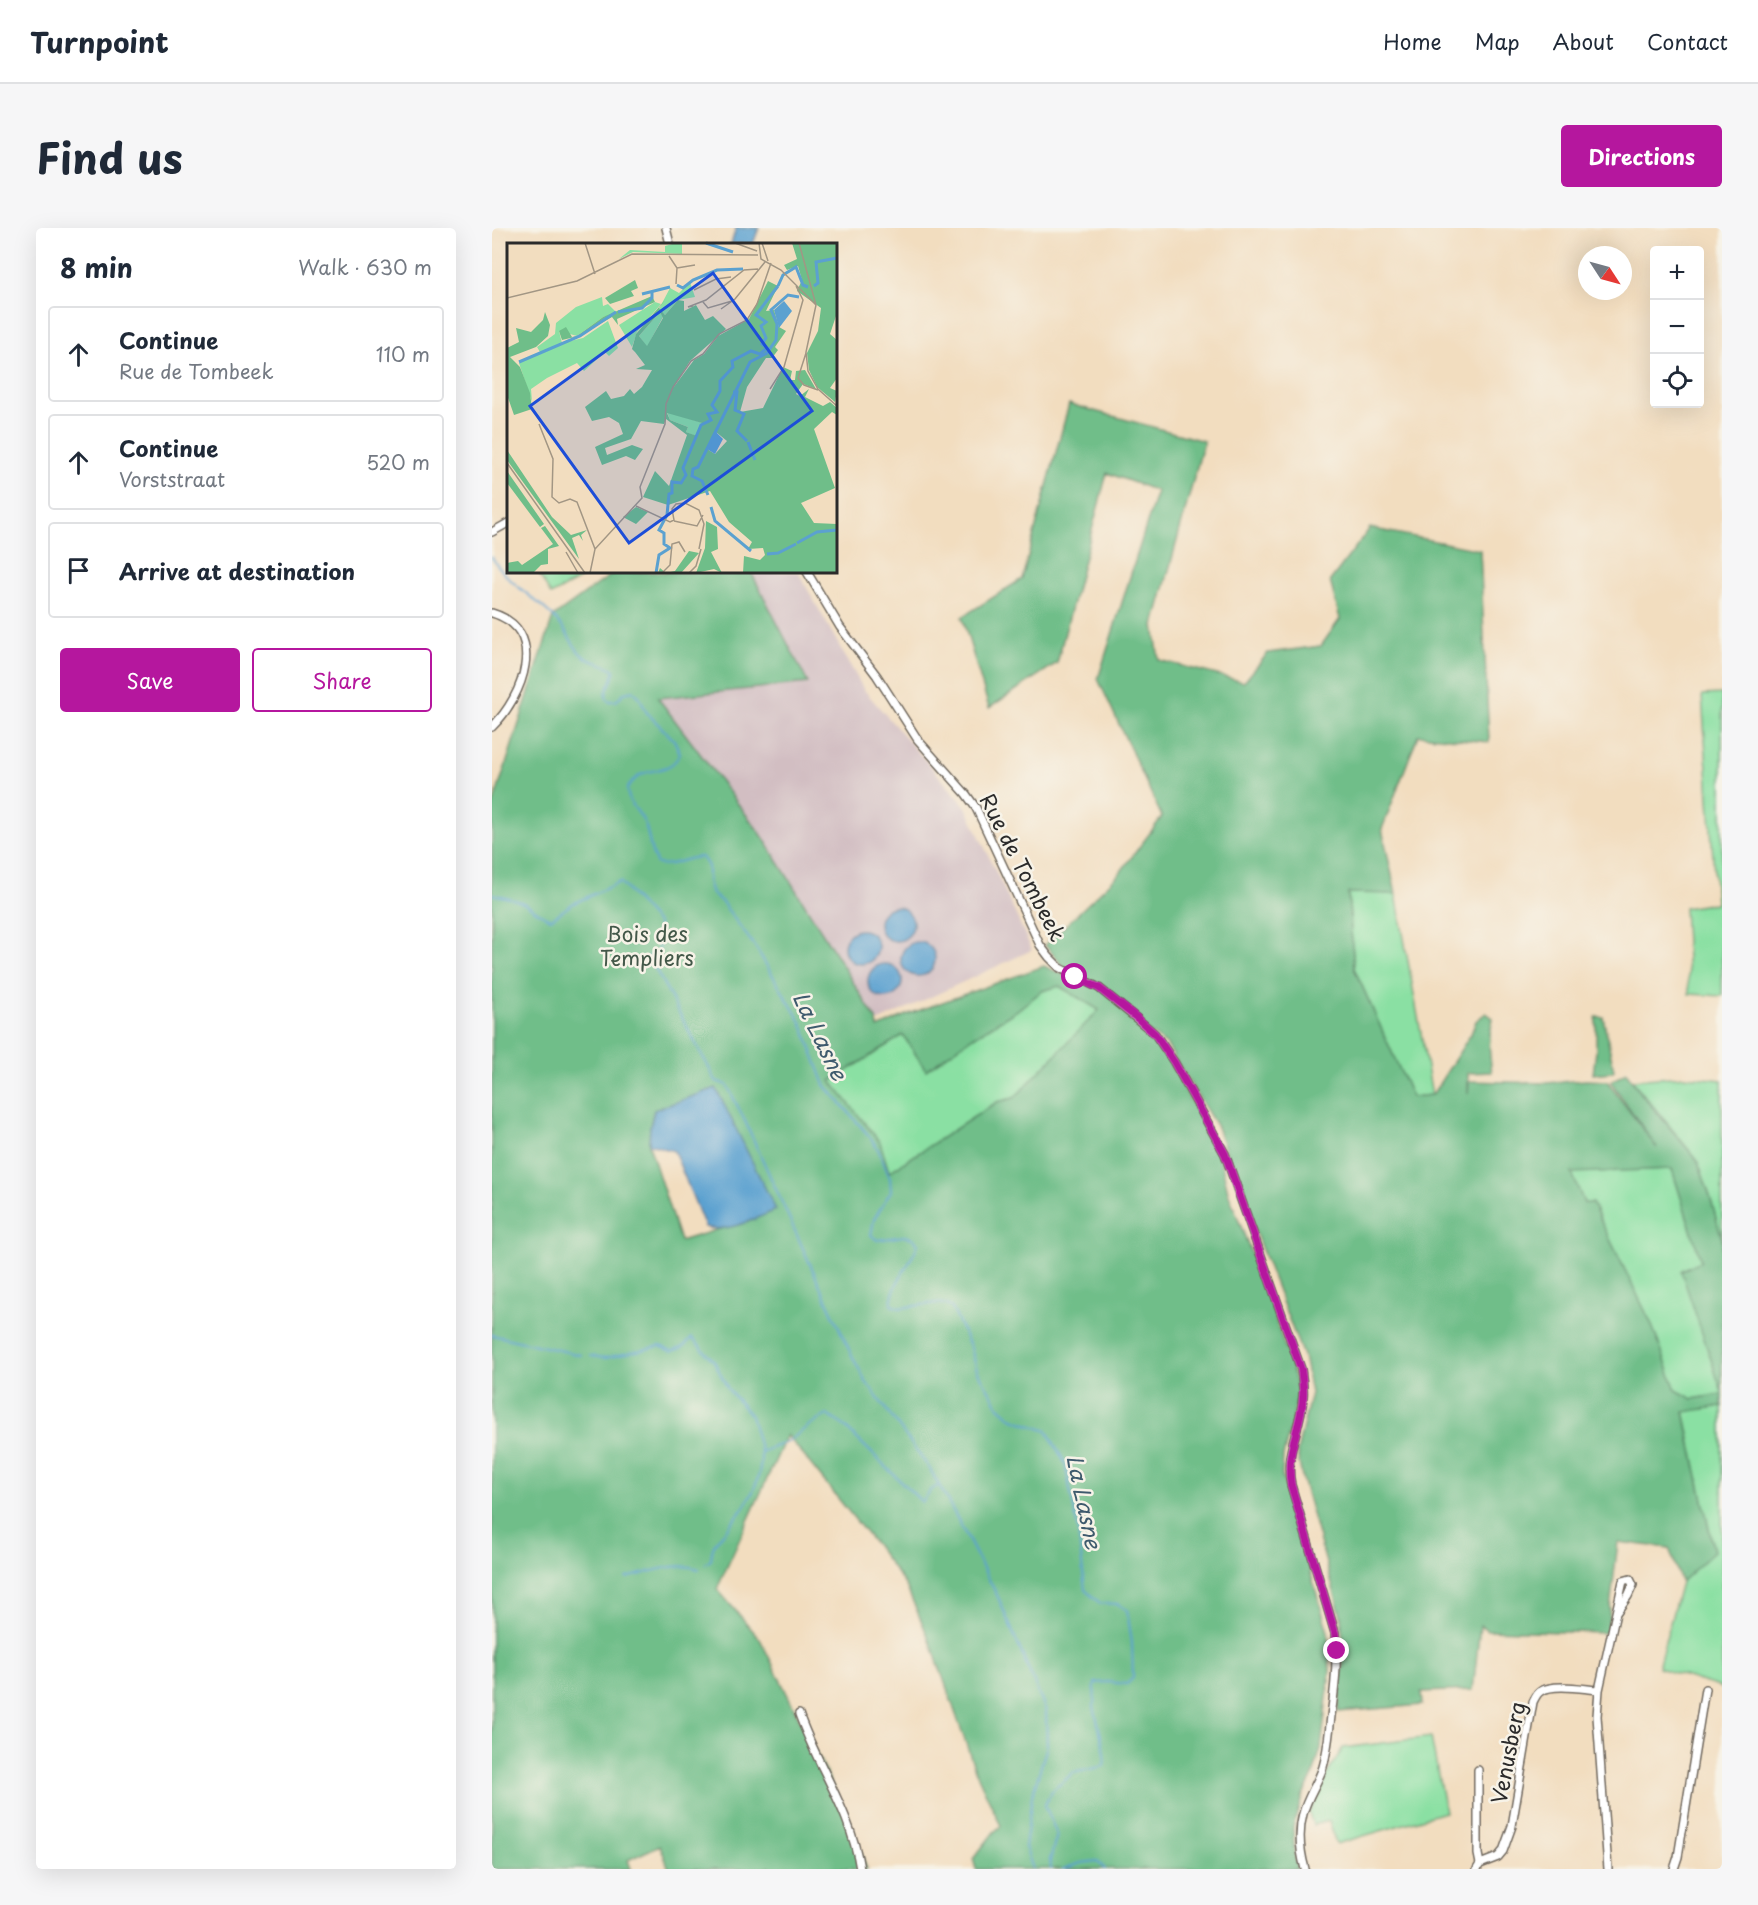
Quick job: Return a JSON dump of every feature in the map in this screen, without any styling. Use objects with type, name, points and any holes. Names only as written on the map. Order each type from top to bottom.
[{"type":"street","points":[[666,228],[670,243]]},
{"type":"street","points":[[492,532],[507,524]]},
{"type":"street","name":"Rue de Tombeek","points":[[808,573],[840,627],[877,676],[918,740],[976,808],[1045,951],[1060,968],[1099,988],[1155,1034],[1174,1062],[1225,1154],[1301,1369],[1303,1398],[1288,1469],[1335,1633],[1337,1671],[1328,1749],[1323,1767],[1303,1813],[1300,1827],[1300,1843],[1305,1869]]},
{"type":"street","points":[[492,613],[507,618],[515,625],[526,647],[523,672],[516,695],[502,718],[492,727]]},
{"type":"street","points":[[1608,1869],[1597,1716],[1599,1690],[1616,1613]]},
{"type":"street","name":"Venusberg","points":[[1478,1866],[1498,1857],[1508,1840],[1533,1702],[1537,1695],[1542,1690],[1550,1688],[1599,1690]]},
{"type":"street","points":[[1674,1869],[1705,1689]]},
{"type":"street","points":[[799,1714],[805,1733],[853,1835],[860,1869]]},
{"type":"street","points":[[1478,1770],[1478,1866]]},
{"type":"shaded area","points":[[752,573],[799,573],[864,690],[966,807],[1032,950],[877,1022],[763,837],[657,698],[807,683]]},
{"type":"green space","name":"Bois des Templiers","points":[[1069,404],[1204,441],[1154,625],[1159,660],[1244,682],[1268,653],[1321,646],[1340,619],[1330,581],[1370,528],[1480,550],[1489,742],[1418,735],[1382,829],[1396,894],[1348,893],[1354,968],[1412,1097],[1432,1095],[1471,1034],[1476,1021],[1486,1013],[1493,1018],[1490,1032],[1492,1072],[1468,1073],[1468,1094],[1469,1081],[1546,1083],[1607,1081],[1657,1148],[1611,1082],[1626,1072],[1697,1160],[1722,1239],[1722,1392],[1681,1271],[1701,1261],[1672,1169],[1572,1173],[1584,1203],[1592,1203],[1651,1323],[1676,1390],[1693,1399],[1722,1394],[1722,1406],[1684,1412],[1714,1552],[1681,1582],[1669,1548],[1618,1542],[1607,1633],[1487,1630],[1480,1625],[1473,1690],[1421,1692],[1422,1705],[1338,1712],[1344,1653],[1341,1616],[1303,1482],[1297,1452],[1311,1393],[1305,1361],[1217,1127],[1167,1045],[1124,1013],[1150,1035],[1165,1055],[1219,1151],[1228,1192],[1269,1300],[1297,1390],[1294,1414],[1283,1456],[1282,1476],[1328,1632],[1330,1671],[1321,1748],[1293,1827],[1297,1869],[976,1869],[973,1859],[1001,1826],[976,1772],[931,1643],[906,1586],[787,1435],[717,1589],[760,1639],[846,1813],[867,1869],[771,1869],[769,1867],[767,1869],[669,1869],[660,1845],[628,1860],[631,1869],[492,1869],[492,808],[553,617],[614,573],[752,573],[808,683],[658,698],[763,837],[877,1021],[878,1028],[906,1015],[1044,966],[1083,984],[1071,975],[1045,945],[1119,874],[1162,817],[1098,679],[1157,491],[1107,473],[1057,663],[989,708],[962,617],[1022,579]],"holes":[[[1059,986],[1099,1010],[1014,1098],[997,1102],[889,1172],[880,1142],[831,1081],[903,1035],[926,1070],[970,1039],[1016,1011],[1042,991]],[[671,1105],[723,1228],[680,1241],[649,1145],[654,1110]]]},
{"type":"green space","points":[[539,573],[583,573],[585,576],[551,595]]},
{"type":"green space","points":[[1722,694],[1722,996],[1689,994],[1684,908],[1716,903],[1702,695]]},
{"type":"green space","points":[[1348,892],[1396,894],[1432,1095],[1412,1097],[1354,968]]},
{"type":"green space","points":[[1059,986],[1100,1010],[1014,1098],[997,1102],[889,1173],[825,1085],[903,1035],[926,1070],[970,1039],[1016,1011],[1042,991]]},
{"type":"green space","points":[[1596,1017],[1603,1017],[1614,1070],[1612,1072],[1593,1074]]},
{"type":"green space","points":[[1685,1076],[1722,1080],[1722,1239],[1697,1160],[1632,1080]]},
{"type":"green space","points":[[1672,1169],[1701,1261],[1682,1270],[1722,1392],[1722,1394],[1693,1399],[1676,1390],[1651,1323],[1592,1203],[1584,1204],[1571,1172]]},
{"type":"green space","points":[[1722,1406],[1722,1688],[1658,1668],[1681,1582],[1714,1551],[1684,1411]]},
{"type":"green space","points":[[1431,1737],[1445,1812],[1336,1844],[1329,1821],[1313,1825],[1309,1813],[1331,1767],[1343,1748]]},
{"type":"water","points":[[736,228],[759,228],[753,243],[731,243]]},
{"type":"water","points":[[896,907],[908,912],[913,924],[908,936],[896,941],[884,936],[879,924],[884,912]]},
{"type":"water","points":[[861,930],[873,935],[878,947],[873,959],[861,964],[849,959],[844,947],[849,935]]},
{"type":"water","points":[[918,942],[930,947],[935,959],[930,971],[918,976],[906,971],[901,959],[906,947]]},
{"type":"water","points":[[885,964],[897,969],[902,981],[897,993],[885,998],[873,993],[868,981],[873,969]]},
{"type":"water","points":[[716,1088],[776,1210],[732,1227],[714,1229],[705,1227],[674,1151],[649,1144],[654,1110]]},
{"type":"waterway","name":"La Lasne","points":[[492,557],[506,576],[551,614],[581,654],[589,660],[614,670],[606,693],[609,701],[616,701],[624,693],[633,691],[639,696],[647,713],[674,740],[680,753],[677,759],[669,766],[636,778],[627,788],[631,804],[644,822],[657,864],[663,865],[702,857],[708,866],[708,881],[712,894],[722,902],[756,948],[801,1022],[825,1085],[870,1137],[879,1151],[890,1178],[891,1191],[874,1219],[871,1235],[877,1240],[904,1236],[913,1238],[918,1244],[898,1281],[891,1305],[900,1308],[936,1303],[952,1308],[971,1348],[977,1370],[999,1407],[1013,1419],[1047,1431],[1065,1463],[1078,1530],[1085,1590],[1100,1603],[1118,1604],[1127,1610],[1132,1643],[1133,1678],[1127,1684],[1095,1683],[1094,1707],[1105,1753],[1104,1766],[1073,1773],[1051,1792],[1045,1805],[1057,1835],[1050,1860],[1051,1869]]},
{"type":"waterway","points":[[492,894],[521,902],[551,919],[572,904],[620,882],[658,924],[659,952],[649,957],[716,1081],[727,1085],[866,1382],[930,1469],[955,1514],[998,1597],[1046,1711],[1047,1746],[1032,1796],[1025,1847],[1033,1869]]},
{"type":"waterway","points":[[492,1335],[581,1355]]},
{"type":"waterway","points":[[590,1356],[606,1358],[660,1346],[672,1351],[682,1348],[692,1338],[714,1361],[728,1389],[751,1416],[761,1452],[789,1441],[827,1415],[843,1425],[922,1502],[931,1490],[939,1485]]},
{"type":"waterway","points":[[705,1564],[711,1560],[717,1540],[749,1499],[757,1482],[761,1452]]},
{"type":"waterway","points":[[626,1578],[671,1567],[699,1569]]},
{"type":"waterway","name":"La Lasne","points":[[1063,1869],[1097,1861],[1105,1869]]},
{"type":"route","points":[[1075,977],[1099,988],[1155,1034],[1166,1048],[1225,1154],[1301,1369],[1303,1398],[1288,1469],[1335,1633],[1337,1651]]}]
